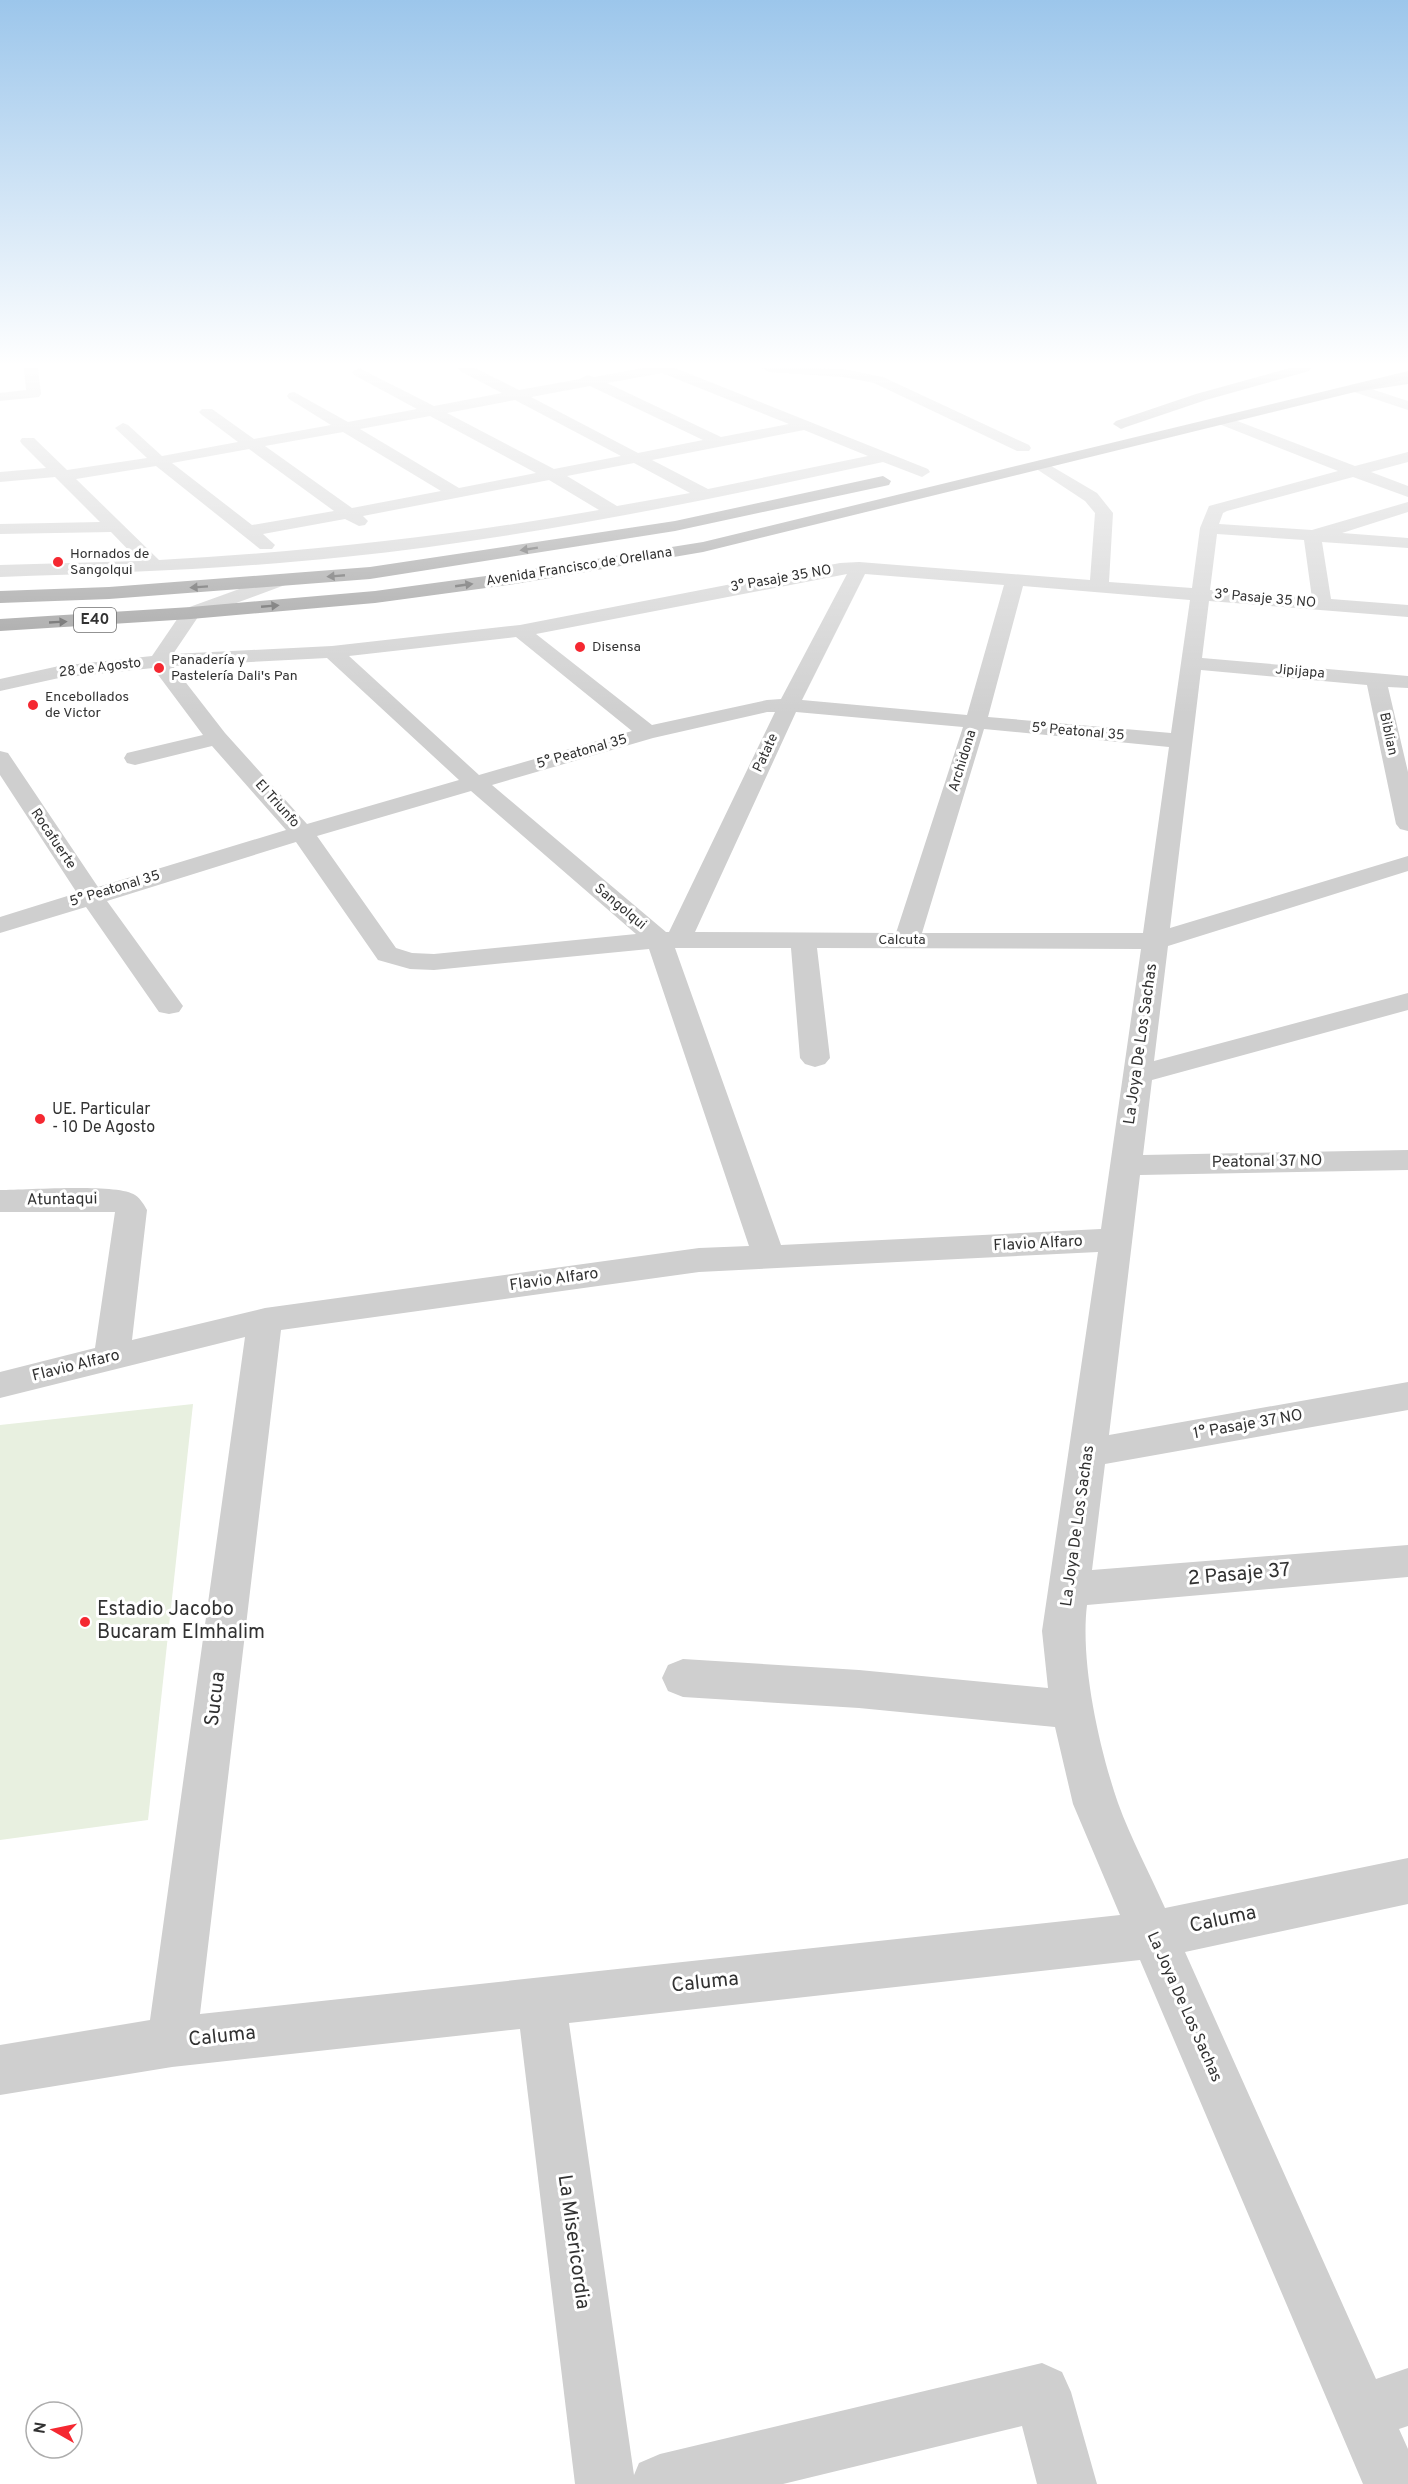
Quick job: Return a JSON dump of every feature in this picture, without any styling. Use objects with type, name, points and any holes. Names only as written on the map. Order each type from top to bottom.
[{"type":"highway","name":"Avenida Francisco de Orellana","points":[[0,597],[109,593],[370,573],[675,526],[867,484]]},
{"type":"highway","name":"Avenida Francisco de Orellana","points":[[0,625],[191,613],[375,597],[516,578],[703,547],[963,484]]},
{"type":"street","points":[[71,484],[155,566]]},
{"type":"street","points":[[188,484],[281,558]]},
{"type":"street","points":[[308,484],[394,546]]},
{"type":"street","points":[[441,484],[458,494]]},
{"type":"street","points":[[249,531],[505,484]]},
{"type":"street","points":[[568,484],[613,511]]},
{"type":"street","points":[[686,484],[705,494]]},
{"type":"street","points":[[0,571],[155,566],[281,558],[394,546],[613,511],[754,484]]},
{"type":"street","points":[[1070,484],[1091,498],[1104,513],[1099,585]]},
{"type":"street","points":[[1212,519],[1235,502],[1305,484]]},
{"type":"street","points":[[1388,484],[1408,492]]},
{"type":"street","points":[[1312,536],[1408,507]]},
{"type":"street","points":[[1212,519],[1312,536],[1408,543]]},
{"type":"street","name":"La Joya De Los Sachas","points":[[1212,519],[1200,593],[1063,1631],[1072,1709],[1096,1804],[1152,1935],[1385,2405],[1393,2484]]},
{"type":"street","points":[[0,528],[115,527]]},
{"type":"street","points":[[1312,536],[1322,604]]},
{"type":"street","name":"3° Pasaje 35 NO","points":[[158,661],[332,652],[520,631],[797,575],[859,568],[1408,611]]},
{"type":"street","name":"Patate","points":[[669,940],[859,568]]},
{"type":"street","name":"Archidona","points":[[908,940],[975,723],[1015,580]]},
{"type":"street","points":[[191,613],[278,581]]},
{"type":"street","name":"28 de Agosto","points":[[0,685],[59,672],[158,661],[191,613]]},
{"type":"street","points":[[520,631],[648,733]]},
{"type":"street","name":"Sangolqui","points":[[332,652],[475,783],[669,940],[769,1257]]},
{"type":"street","name":"El Triunfo","points":[[158,661],[217,738],[302,833],[387,954]]},
{"type":"street","name":"Jipijapa","points":[[1191,663],[1408,682]]},
{"type":"street","name":"Biblian","points":[[1376,679],[1408,824]]},
{"type":"street","name":"5° Peatonal 35","points":[[0,925],[302,833],[648,733],[767,706],[789,705],[1181,741]]},
{"type":"street","points":[[135,758],[217,738]]},
{"type":"street","name":"Rocafuerte","points":[[0,758],[19,805],[91,896],[169,1006]]},
{"type":"street","name":"Calcuta","points":[[387,954],[410,961],[434,962],[669,940],[1155,941],[1408,863]]},
{"type":"street","points":[[803,940],[815,1058]]},
{"type":"street","points":[[1137,1075],[1408,1001]]},
{"type":"street","name":"Peatonal 37 NO","points":[[1125,1165],[1408,1160]]},
{"type":"street","name":"Atuntaqui","points":[[0,1201],[106,1200],[123,1202],[131,1210],[112,1358]]},
{"type":"street","name":"Flavio Alfaro","points":[[0,1385],[265,1320],[699,1260],[1116,1240]]},
{"type":"street","name":"Sucua","points":[[172,2042],[265,1320]]},
{"type":"street","name":"1° Pasaje 37 NO","points":[[1088,1453],[1408,1396]]},
{"type":"street","name":"2 Pasaje 37","points":[[1070,1589],[1408,1561]]},
{"type":"street","points":[[683,1678],[859,1689],[1072,1709]]},
{"type":"street","name":"Caluma","points":[[0,2070],[172,2042],[1152,1935],[1408,1881]]},
{"type":"street","name":"La Misericordia","points":[[541,2001],[605,2484]]},
{"type":"street","points":[[660,2484],[1042,2392],[1067,2484]]},
{"type":"green space","name":"Estadio Jacobo Bucaram Elmhalim","points":[[193,1404],[148,1820],[0,1840],[0,1425]]},
{"type":"place","name":"Hornados de Sangolqui","points":[[58,562]]},
{"type":"place","name":"Disensa","points":[[580,647]]},
{"type":"place","name":"Panadería y Pastelería Dali's Pan","points":[[159,668]]},
{"type":"place","name":"Encebollados de Victor","points":[[33,705]]},
{"type":"place","name":"UE. Particular - 10 De Agosto","points":[[40,1119]]},
{"type":"place","name":"Estadio Jacobo Bucaram Elmhalim","points":[[85,1622]]}]
